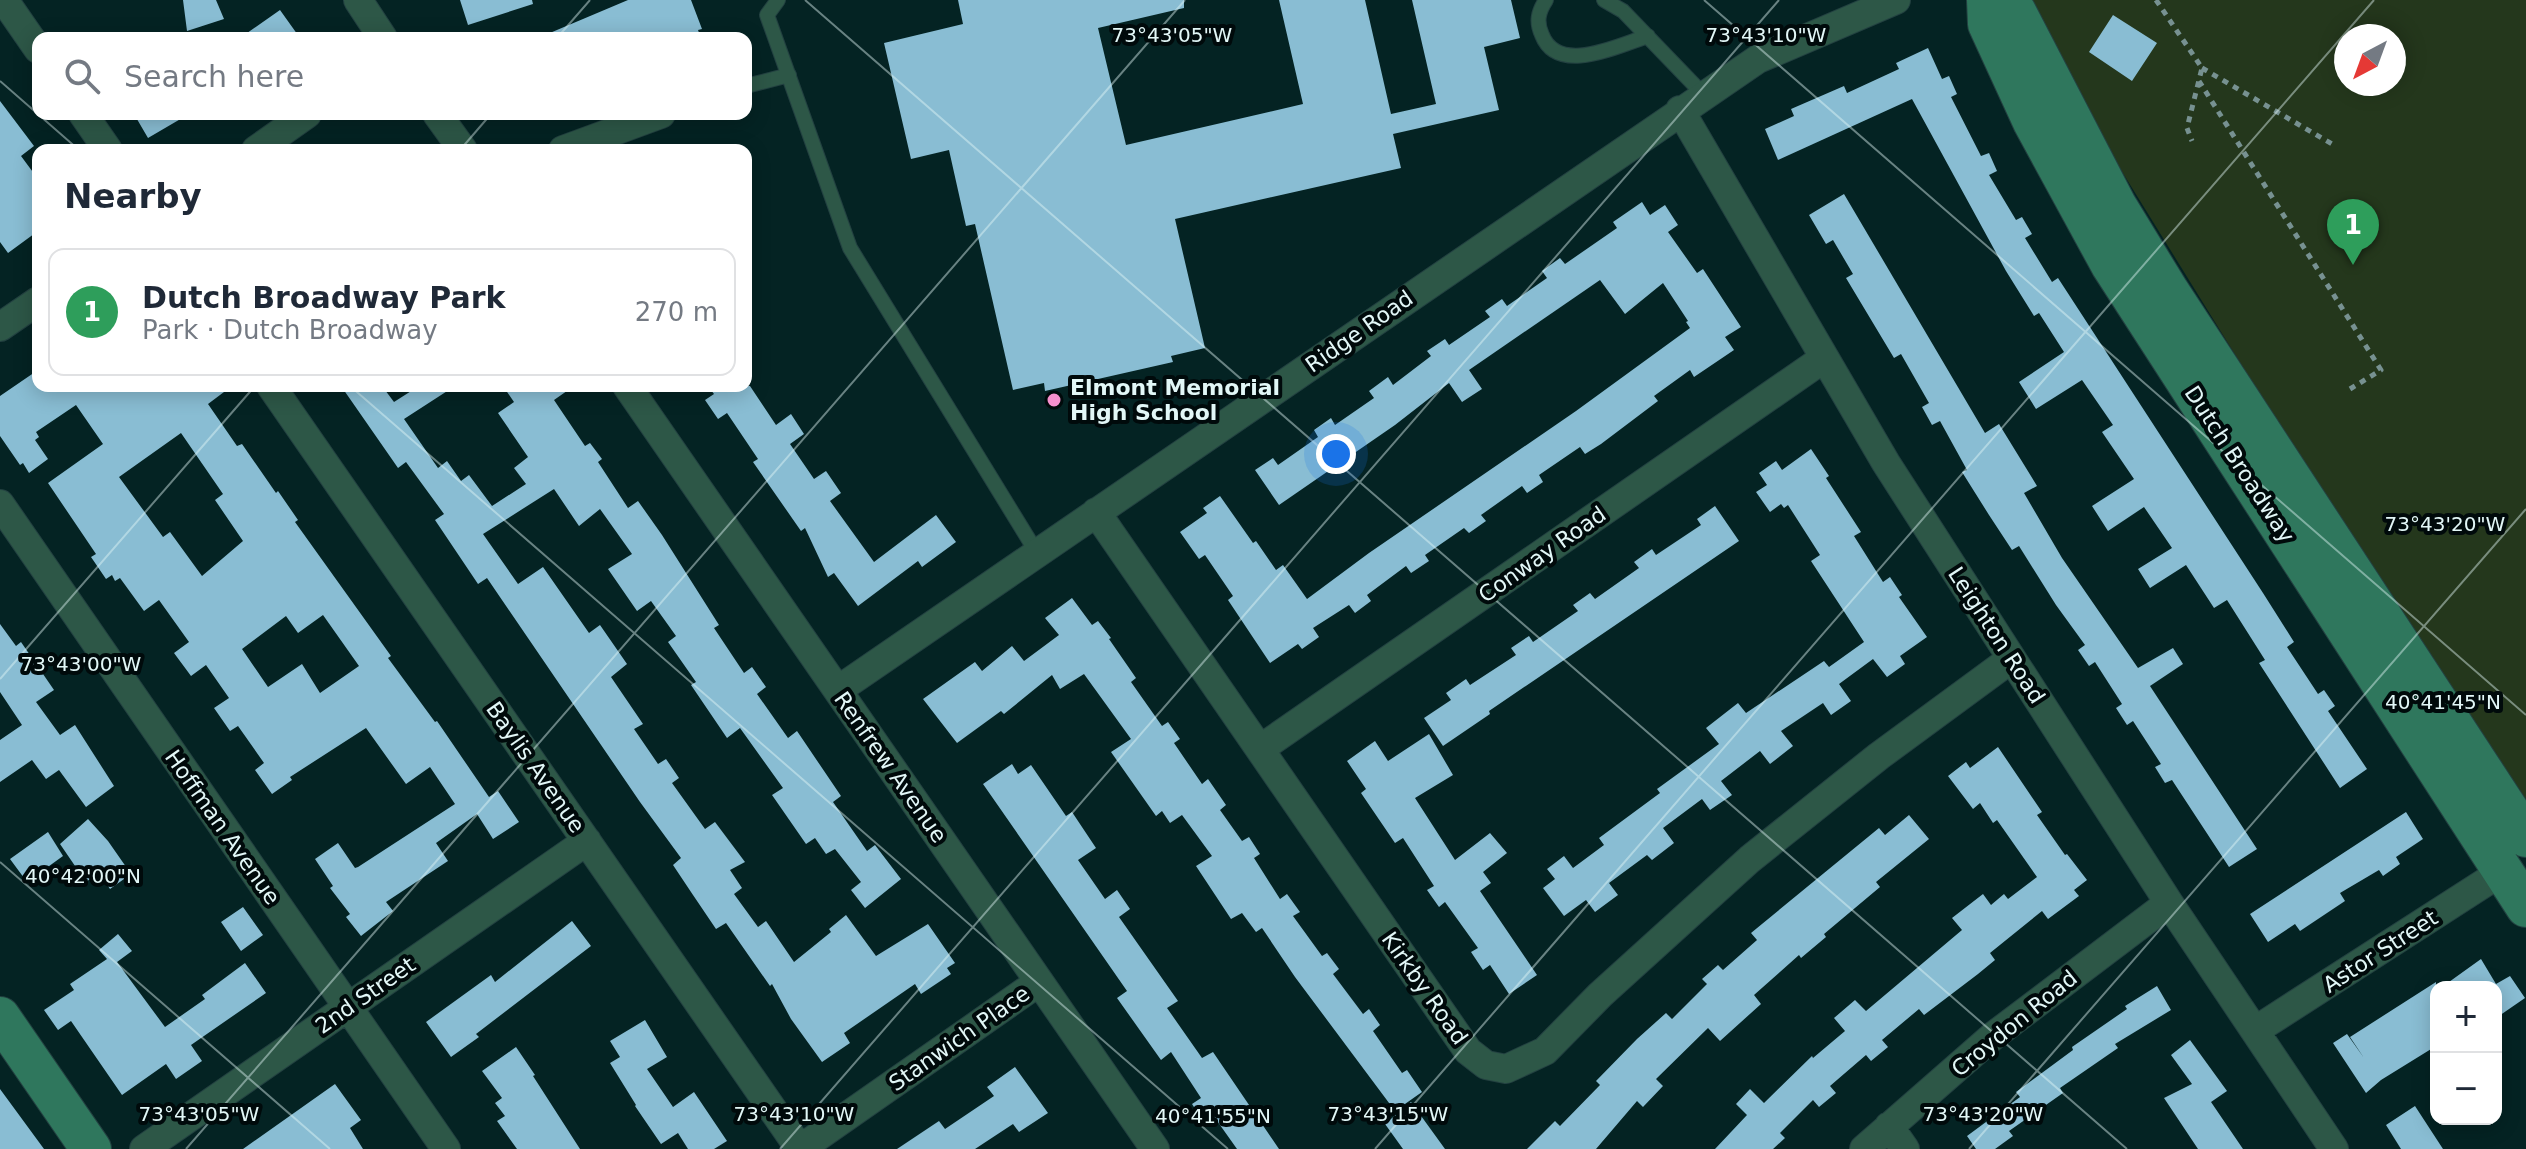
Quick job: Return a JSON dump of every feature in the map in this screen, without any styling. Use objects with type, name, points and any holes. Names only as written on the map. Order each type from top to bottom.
[{"type":"main road","name":"Dutch Broadway","points":[[1988,2],[2016,12],[2116,205],[2168,290],[2284,502],[2514,864],[2526,907]]},
{"type":"main road","name":"Dutch Broadway","points":[[2284,502],[2526,837]]},
{"type":"main road","points":[[0,1017],[91,1149]]},
{"type":"street","points":[[4,0],[32,40]]},
{"type":"street","points":[[358,0],[379,32]]},
{"type":"street","name":"Ridge Road","points":[[838,690],[1691,102],[1758,59],[1896,0]]},
{"type":"street","name":"Leighton Road","points":[[1691,102],[1823,359],[1886,463],[2169,903],[2334,1149]]},
{"type":"street","points":[[87,120],[104,144]]},
{"type":"street","points":[[264,144],[298,120]]},
{"type":"street","points":[[441,120],[459,144]]},
{"type":"street","points":[[579,144],[645,120]]},
{"type":"street","points":[[0,327],[32,305]]},
{"type":"street","name":"Conway Road","points":[[1260,749],[1823,359]]},
{"type":"street","name":"Baylis Avenue","points":[[275,392],[800,1149]]},
{"type":"street","name":"Renfrew Avenue","points":[[631,392],[1155,1149]]},
{"type":"street","name":"Hoffman Avenue","points":[[0,504],[446,1149]]},
{"type":"street","name":"Kirkby Road","points":[[1096,512],[1468,1051],[1486,1065],[1506,1069],[1545,1051],[1600,995],[1750,859],[1879,756],[2011,659]]},
{"type":"street","name":"2nd Street","points":[[144,1149],[587,841]]},
{"type":"street","name":"Astor Street","points":[[2256,1030],[2514,864]]},
{"type":"street","name":"Croydon Road","points":[[1864,1149],[1897,1138],[1992,1037],[2169,903]]},
{"type":"street","name":"Stanwich Place","points":[[800,1149],[1039,982]]},
{"type":"lane","points":[[778,0],[767,15],[850,248],[1037,553]]},
{"type":"lane","points":[[1546,0],[1539,11],[1541,34],[1545,43],[1566,57],[1582,56],[1648,36]]},
{"type":"lane","points":[[1604,0],[1623,11],[1648,36],[1691,102]]},
{"type":"lane","points":[[752,84],[789,75]]},
{"type":"path","points":[[2156,0],[2202,68],[2332,144]]},
{"type":"path","points":[[2192,141],[2187,128],[2202,68]]},
{"type":"path","points":[[2199,81],[2381,370],[2350,389]]},
{"type":"green space","points":[[2016,0],[2526,0],[2526,799],[2365,565]]},
{"type":"building","points":[[183,0],[216,0],[224,19],[187,31]]},
{"type":"building","points":[[460,0],[532,0],[533,4],[468,25]]},
{"type":"building","points":[[628,0],[691,0],[702,29],[699,32],[552,32]]},
{"type":"building","points":[[958,0],[1184,0],[1184,8],[1098,28],[1126,145],[1303,104],[1279,0],[1365,0],[1391,114],[1436,104],[1412,0],[1511,0],[1520,38],[1484,47],[1499,110],[1393,134],[1401,168],[1175,219],[1205,348],[1171,356],[1173,362],[1045,391],[1044,383],[1013,390],[975,224],[966,226],[949,150],[911,159],[884,43],[963,24]]},
{"type":"building","points":[[280,10],[296,32],[249,32]]},
{"type":"building","points":[[2113,15],[2157,43],[2132,81],[2089,52]]},
{"type":"building","points":[[1928,48],[1942,79],[1949,76],[1957,94],[1951,97],[1981,156],[1989,153],[1997,171],[1989,175],[2016,220],[2022,217],[2032,234],[2025,238],[2052,282],[2058,278],[2263,593],[2294,642],[2287,647],[2318,694],[2324,690],[2335,706],[2328,711],[2367,769],[2340,788],[2259,663],[2265,660],[2227,600],[2214,608],[2186,565],[2150,588],[2138,569],[2172,548],[2144,507],[2108,531],[2092,506],[2134,479],[2102,432],[2113,425],[2082,380],[2036,409],[2019,382],[2064,352],[2039,313],[2034,316],[2006,271],[1912,99],[1778,160],[1765,129],[1794,116],[1791,109],[1844,86],[1847,93],[1899,69],[1896,63]]},
{"type":"building","points":[[0,101],[32,144],[21,156],[32,171],[32,235],[8,253],[0,242]]},
{"type":"building","points":[[138,120],[179,120],[148,138]]},
{"type":"building","points":[[1844,194],[1985,433],[1999,424],[2037,486],[2024,493],[2062,558],[2138,668],[2173,648],[2183,664],[2150,686],[2257,849],[2229,867],[2172,780],[2165,783],[2155,767],[2161,764],[2133,721],[2127,725],[2116,708],[2122,704],[2095,662],[2089,666],[2078,650],[2085,645],[2019,546],[2012,550],[1989,515],[1962,472],[1967,470],[1940,421],[1932,425],[1922,407],[1929,403],[1901,354],[1894,358],[1846,278],[1853,274],[1833,240],[1826,244],[1809,215]]},
{"type":"building","points":[[1642,202],[1650,215],[1665,205],[1678,225],[1668,232],[1697,273],[1703,269],[1741,327],[1725,337],[1734,350],[1694,377],[1690,370],[1654,396],[1658,401],[1601,444],[1585,454],[1580,447],[1539,475],[1543,482],[1527,493],[1522,486],[1481,515],[1486,521],[1469,533],[1464,528],[1425,555],[1429,561],[1411,573],[1406,566],[1367,595],[1371,601],[1355,613],[1349,605],[1313,628],[1319,637],[1302,649],[1298,644],[1270,663],[1228,600],[1233,596],[1205,555],[1199,559],[1180,532],[1207,513],[1203,508],[1220,496],[1253,543],[1256,541],[1276,570],[1283,565],[1307,599],[1576,411],[1690,328],[1663,283],[1625,314],[1600,280],[1469,370],[1482,389],[1462,402],[1449,383],[1395,425],[1279,505],[1255,470],[1273,458],[1278,465],[1318,437],[1314,430],[1331,418],[1335,425],[1374,398],[1369,391],[1388,377],[1393,385],[1431,356],[1427,351],[1445,339],[1449,345],[1490,317],[1485,311],[1502,299],[1507,306],[1547,278],[1542,271],[1560,258],[1565,264],[1617,228],[1613,222]]},
{"type":"building","points":[[32,374],[32,392],[224,392],[208,404],[237,446],[242,444],[276,493],[278,491],[298,520],[295,522],[391,656],[388,658],[437,721],[489,797],[498,791],[519,822],[493,839],[477,814],[436,843],[448,861],[386,902],[393,911],[361,936],[346,917],[350,914],[330,888],[333,886],[315,859],[338,843],[355,868],[358,867],[455,804],[430,767],[406,784],[366,728],[290,777],[292,780],[272,794],[255,770],[264,763],[238,726],[230,731],[214,708],[229,698],[206,665],[191,676],[174,653],[189,642],[159,600],[144,611],[120,578],[115,581],[112,575],[106,579],[91,557],[96,554],[48,483],[103,444],[76,405],[36,432],[39,437],[35,440],[48,459],[29,473],[0,436],[0,396]],"holes":[[[181,433],[223,494],[215,500],[243,541],[202,576],[170,532],[163,537],[119,477]],[[323,615],[359,666],[320,693],[302,664],[268,687],[242,649],[286,616],[298,633]]]},
{"type":"building","points":[[752,389],[776,425],[791,414],[804,434],[790,444],[814,479],[826,471],[841,493],[830,501],[874,562],[936,515],[956,542],[922,567],[918,561],[858,606],[834,573],[828,577],[805,528],[801,531],[753,462],[758,459],[727,413],[718,419],[705,400],[714,394],[712,392],[752,392]]},
{"type":"building","points":[[345,392],[386,392],[394,402],[410,392],[446,392],[404,419],[438,468],[447,461],[461,481],[469,475],[492,506],[526,484],[514,468],[528,457],[498,413],[514,402],[507,392],[565,392],[554,400],[585,446],[590,443],[602,459],[598,462],[628,508],[638,501],[662,535],[719,625],[714,628],[744,673],[752,667],[766,687],[757,694],[788,738],[797,731],[841,796],[833,802],[867,851],[875,845],[901,879],[865,908],[851,890],[861,882],[835,849],[826,854],[815,838],[806,844],[772,795],[783,788],[740,728],[727,738],[691,685],[696,682],[668,642],[676,636],[651,601],[637,611],[608,569],[632,554],[600,509],[579,526],[554,489],[483,534],[518,584],[543,567],[589,633],[600,625],[627,664],[611,677],[643,724],[634,729],[658,764],[666,759],[679,778],[672,783],[705,829],[715,822],[745,862],[730,870],[742,888],[734,894],[758,927],[766,921],[794,962],[831,932],[829,929],[846,915],[876,956],[928,924],[955,963],[947,968],[951,974],[921,994],[915,984],[844,1033],[850,1043],[822,1062],[791,1019],[772,984],[770,986],[726,923],[716,929],[673,865],[681,858],[487,578],[478,584],[435,520],[444,514],[406,462],[398,468]]},
{"type":"building","points":[[1811,449],[1861,532],[1854,536],[1883,582],[1890,577],[1902,595],[1899,597],[1927,637],[1900,656],[1905,664],[1887,677],[1873,659],[1839,684],[1851,701],[1831,715],[1823,703],[1781,731],[1793,746],[1770,764],[1760,751],[1721,781],[1732,795],[1710,810],[1702,799],[1663,828],[1674,843],[1652,860],[1647,855],[1609,883],[1618,895],[1595,912],[1586,900],[1564,916],[1543,888],[1555,879],[1547,869],[1564,856],[1573,868],[1604,845],[1599,838],[1660,793],[1657,789],[1719,744],[1706,728],[1738,703],[1746,713],[1824,661],[1829,667],[1864,642],[1811,561],[1820,555],[1788,505],[1784,508],[1781,504],[1770,512],[1756,492],[1767,485],[1759,473],[1776,461],[1782,470]]},
{"type":"building","points":[[1715,506],[1739,541],[1489,711],[1490,714],[1443,746],[1424,718],[1451,700],[1446,693],[1466,679],[1470,685],[1516,655],[1511,648],[1529,636],[1533,642],[1578,611],[1573,605],[1590,593],[1595,599],[1639,568],[1634,562],[1652,549],[1656,555],[1701,525],[1697,519]]},
{"type":"building","points":[[1072,598],[1092,625],[1098,621],[1111,638],[1136,678],[1131,682],[1162,726],[1168,722],[1180,739],[1174,743],[1202,784],[1208,779],[1226,805],[1220,810],[1242,841],[1249,837],[1260,854],[1254,858],[1280,899],[1287,894],[1300,912],[1293,916],[1322,956],[1327,953],[1339,969],[1333,974],[1363,1014],[1369,1009],[1380,1025],[1373,1031],[1402,1073],[1407,1070],[1422,1092],[1395,1111],[1262,928],[1256,932],[1242,913],[1231,919],[1196,866],[1212,856],[1182,815],[1170,823],[1162,811],[1156,816],[1111,752],[1131,739],[1084,674],[1060,689],[1052,675],[1004,714],[1001,711],[957,743],[923,699],[975,662],[982,671],[1012,646],[1024,661],[1059,635],[1045,618]]},
{"type":"building","points":[[0,624],[16,646],[21,642],[54,690],[36,702],[60,735],[75,725],[114,786],[86,807],[59,770],[46,779],[32,760],[0,782],[0,740],[22,725],[0,692]]},
{"type":"building","points":[[1429,734],[1453,775],[1415,798],[1455,860],[1490,833],[1507,853],[1483,872],[1491,883],[1480,891],[1537,975],[1509,994],[1490,965],[1483,970],[1471,952],[1478,948],[1445,902],[1439,907],[1427,890],[1434,886],[1403,838],[1395,843],[1361,793],[1366,789],[1347,761],[1375,741],[1388,761]]},
{"type":"building","points":[[1998,747],[2042,812],[2037,815],[2087,880],[2074,890],[2079,896],[2048,919],[2042,911],[1990,953],[1995,960],[1978,974],[1924,1015],[1919,1009],[1882,1040],[1888,1047],[1871,1061],[1866,1055],[1830,1086],[1836,1093],[1819,1107],[1813,1100],[1780,1133],[1785,1138],[1773,1149],[1715,1149],[1747,1115],[1736,1104],[1750,1089],[1764,1103],[1812,1056],[1845,1031],[1834,1018],[1855,1000],[1866,1011],[1962,930],[1952,918],[1983,894],[1991,905],[2004,894],[2008,899],[2037,877],[1997,820],[1993,823],[1980,803],[1973,809],[1948,776],[1966,762],[1970,768]]},
{"type":"building","points":[[1012,764],[1018,774],[1031,765],[1066,816],[1072,812],[1096,848],[1078,860],[1105,899],[1117,890],[1130,909],[1119,917],[1178,1001],[1167,1008],[1202,1058],[1213,1052],[1279,1149],[1237,1149],[1215,1118],[1205,1124],[1192,1104],[1201,1098],[1171,1052],[1161,1060],[1117,998],[1127,991],[983,784]]},
{"type":"building","points":[[2406,812],[2423,839],[2396,857],[2400,864],[2383,876],[2379,870],[2340,893],[2345,901],[2300,931],[2295,924],[2268,942],[2250,914]]},
{"type":"building","points":[[1909,815],[1929,839],[1876,882],[1880,887],[1824,934],[1826,937],[1801,958],[1799,955],[1754,995],[1761,1004],[1720,1041],[1708,1028],[1656,1079],[1663,1086],[1643,1107],[1637,1101],[1596,1149],[1527,1149],[1555,1121],[1560,1126],[1600,1085],[1596,1081],[1666,1013],[1672,1019],[1707,984],[1702,979],[1718,965],[1723,970],[1757,940],[1751,933],[1879,828],[1885,835]]},
{"type":"building","points":[[88,819],[131,874],[110,889],[104,880],[98,884],[93,877],[86,882],[60,844]]},
{"type":"building","points":[[48,832],[63,856],[27,882],[10,859]]},
{"type":"building","points":[[243,907],[263,935],[241,951],[221,922]]},
{"type":"building","points":[[572,921],[591,946],[476,1034],[479,1037],[451,1057],[426,1022],[491,975],[495,982]]},
{"type":"building","points":[[118,934],[132,951],[117,962],[165,1027],[205,999],[202,995],[245,963],[266,993],[191,1045],[202,1061],[176,1079],[166,1064],[122,1095],[71,1021],[58,1030],[44,1010],[74,990],[70,984],[107,959],[99,950]]},
{"type":"building","points":[[2481,959],[2494,981],[2450,981]]},
{"type":"building","points":[[2510,976],[2525,998],[2502,1014],[2501,981]]},
{"type":"building","points":[[2157,986],[2171,1010],[2115,1044],[2118,1048],[2060,1088],[2063,1093],[2009,1131],[2013,1136],[1995,1149],[1976,1149],[1967,1136],[2020,1097],[2016,1092],[2073,1050],[2072,1047],[2127,1009],[2125,1006]]},
{"type":"building","points":[[2430,986],[2430,1050],[2366,1093],[2333,1043],[2347,1034],[2364,1058],[2350,1037]]},
{"type":"building","points":[[645,1020],[667,1057],[647,1069],[673,1107],[694,1092],[727,1141],[714,1149],[688,1149],[678,1133],[661,1144],[610,1063],[620,1057],[610,1041]]},
{"type":"building","points":[[2190,1040],[2227,1091],[2211,1102],[2243,1149],[2198,1149],[2164,1098],[2192,1084],[2171,1055]]},
{"type":"building","points":[[516,1047],[580,1149],[517,1149],[497,1121],[505,1116],[495,1103],[502,1098],[482,1071]]},
{"type":"building","points":[[1015,1067],[1048,1113],[1019,1132],[1013,1124],[975,1149],[897,1149],[939,1121],[945,1129],[994,1096],[987,1087]]},
{"type":"building","points":[[335,1084],[361,1120],[350,1128],[363,1149],[243,1149]]},
{"type":"building","points":[[0,1089],[44,1149],[0,1149]]},
{"type":"building","points":[[1411,1102],[1445,1149],[1403,1149],[1385,1124]]},
{"type":"building","points":[[2415,1106],[2443,1149],[2401,1149],[2386,1125]]},
{"type":"place","name":"Dutch Broadway Park","points":[[2353,265]]},
{"type":"place","name":"Elmont Memorial High School","points":[[1054,400]]}]
